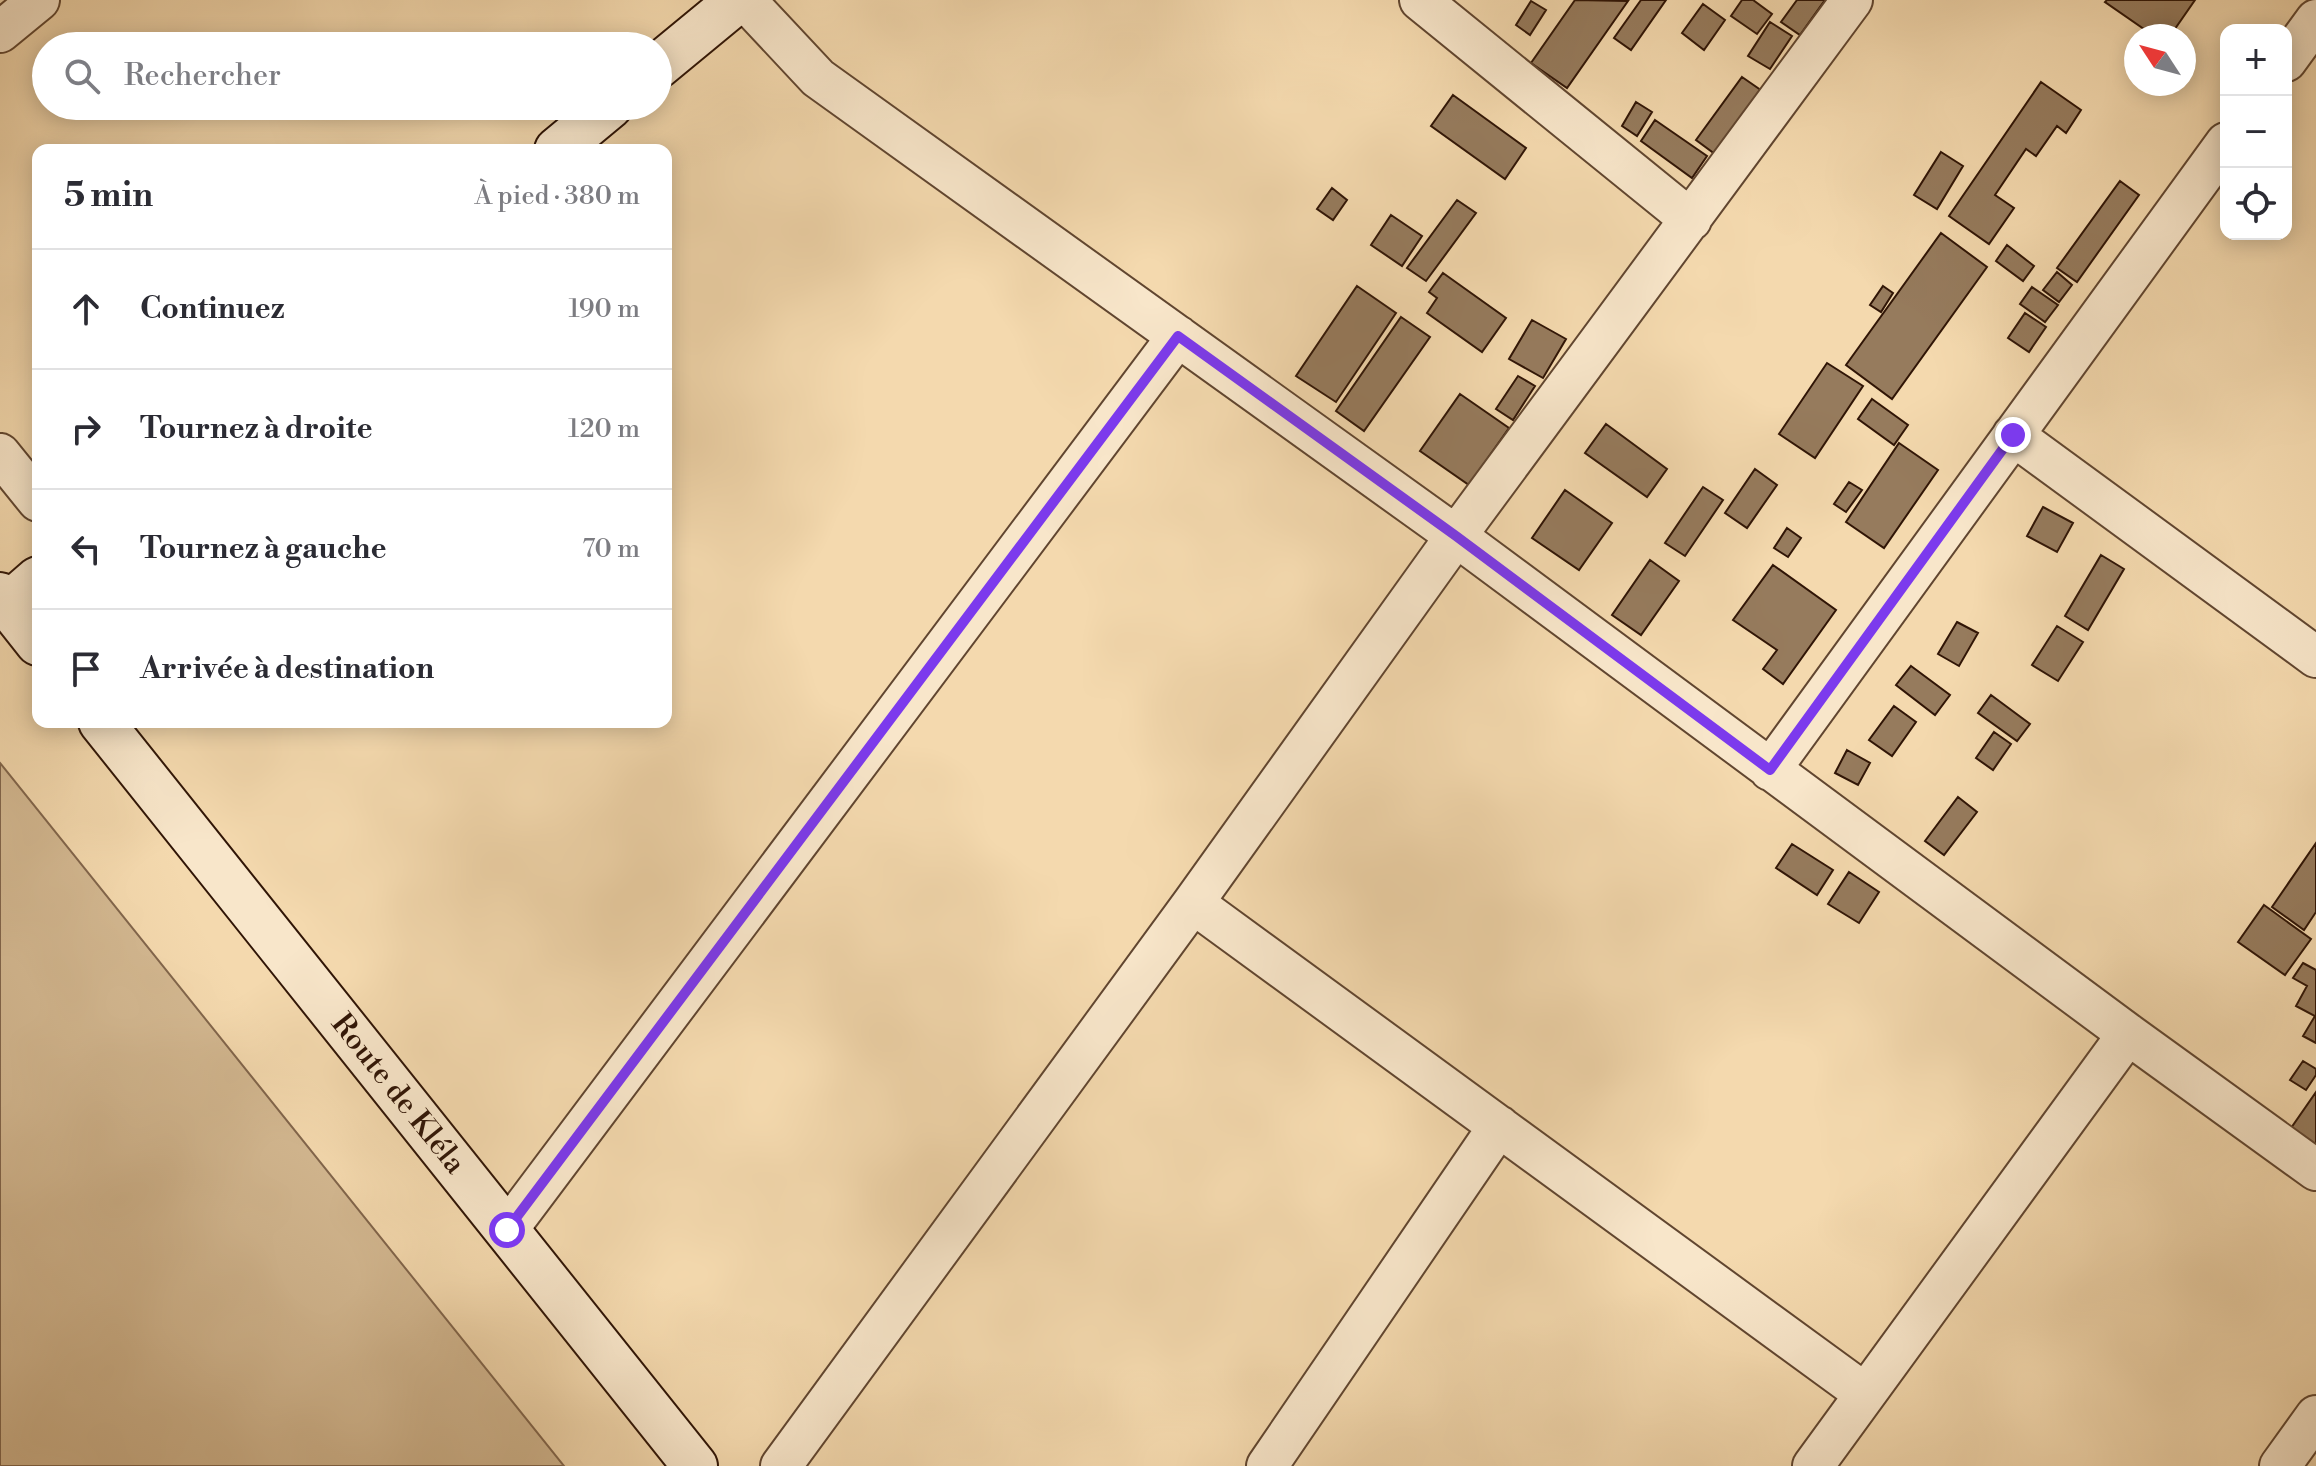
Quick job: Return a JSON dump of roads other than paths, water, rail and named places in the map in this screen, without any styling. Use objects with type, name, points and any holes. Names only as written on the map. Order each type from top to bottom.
[{"type":"main road","points":[[672,54],[738,0]]},
{"type":"main road","points":[[564,144],[593,120]]},
{"type":"main road","points":[[15,593],[32,630]]},
{"type":"main road","name":"Route de Kléla","points":[[106,728],[695,1466]]},
{"type":"street","points":[[0,32],[39,0]]},
{"type":"street","points":[[745,0],[818,78],[1456,536],[2316,1170]]},
{"type":"street","points":[[1420,0],[1691,220]]},
{"type":"street","points":[[781,1466],[1193,903],[1456,536],[1852,0]]},
{"type":"street","points":[[2292,53],[2316,20]]},
{"type":"street","points":[[1770,770],[2220,151]]},
{"type":"street","points":[[507,1230],[1178,336]]},
{"type":"street","points":[[2013,435],[2316,657]]},
{"type":"street","points":[[0,454],[32,494]]},
{"type":"street","points":[[1193,903],[1864,1393]]},
{"type":"street","points":[[1813,1466],[2128,1034]]},
{"type":"street","points":[[1267,1466],[1499,1126]]},
{"type":"street","points":[[2280,1466],[2316,1416]]}]
